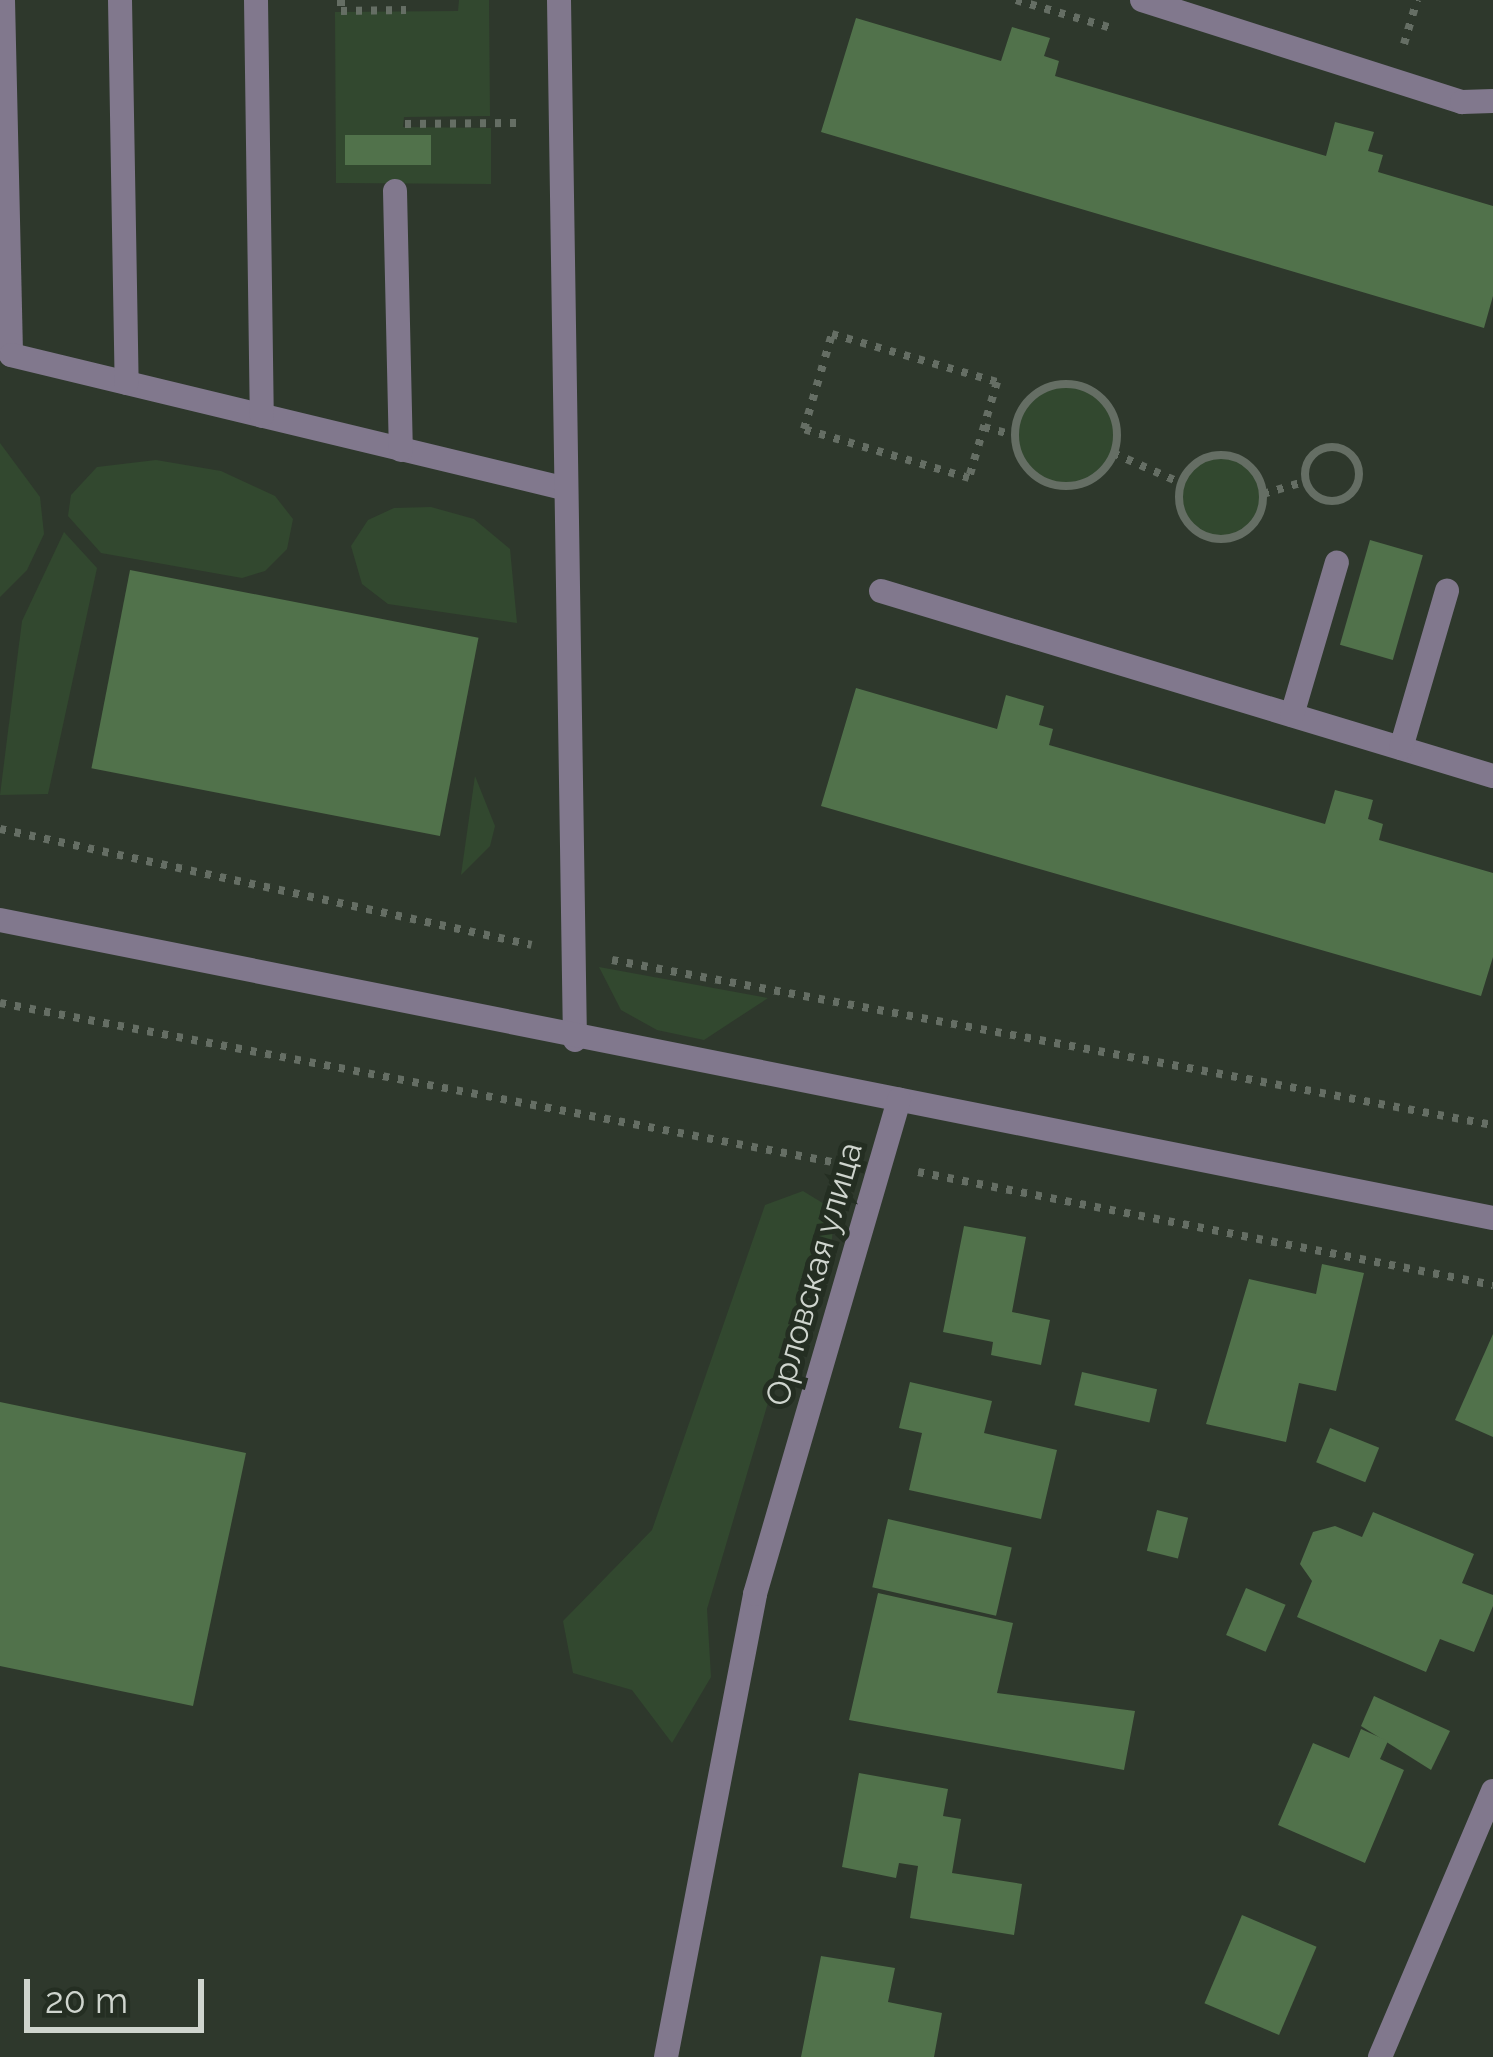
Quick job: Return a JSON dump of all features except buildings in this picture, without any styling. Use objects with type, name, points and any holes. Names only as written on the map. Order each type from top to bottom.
[{"type":"street","points":[[3,0],[11,356],[563,488]]},
{"type":"street","points":[[120,0],[127,383]]},
{"type":"street","points":[[256,0],[262,416]]},
{"type":"street","points":[[559,0],[575,1040]]},
{"type":"street","points":[[1142,0],[1462,102],[1493,101]]},
{"type":"street","points":[[394,190],[401,449]]},
{"type":"street","points":[[1292,715],[1337,562]]},
{"type":"street","points":[[881,591],[1493,776]]},
{"type":"street","points":[[1401,748],[1447,591]]},
{"type":"street","points":[[0,920],[575,1040],[1493,1218]]},
{"type":"street","name":"Орловская улица","points":[[666,2057],[755,1594],[899,1100]]},
{"type":"street","points":[[1380,2057],[1493,1791]]},
{"type":"path","points":[[341,0],[341,11],[406,10]]},
{"type":"path","points":[[405,124],[518,123]]},
{"type":"path","points":[[832,334],[997,382],[984,427],[969,478],[804,429],[832,334]]},
{"type":"path","points":[[1072,384],[1112,412],[1113,453],[1085,483],[1052,484],[1025,466],[1014,435],[1026,403],[1072,384]]},
{"type":"path","points":[[984,427],[1014,435]]},
{"type":"path","points":[[1340,448],[1358,467],[1352,493],[1337,500],[1320,498],[1307,481],[1309,461],[1322,449],[1340,448]]},
{"type":"path","points":[[1113,453],[1181,483]]},
{"type":"path","points":[[1225,455],[1251,467],[1263,494],[1248,529],[1210,537],[1187,521],[1181,483],[1198,462],[1225,455]]},
{"type":"path","points":[[1263,494],[1307,481]]},
{"type":"path","points":[[0,829],[573,953],[1493,1125]]},
{"type":"path","points":[[0,1003],[1493,1286]]},
{"type":"green space","points":[[459,0],[489,0],[490,116],[404,117],[403,127],[491,128],[491,184],[336,183],[335,12],[458,11]]},
{"type":"green space","points":[[1066,384],[1085,388],[1102,399],[1113,416],[1117,435],[1113,454],[1102,471],[1085,482],[1066,486],[1047,482],[1030,471],[1019,454],[1015,435],[1019,416],[1030,399],[1047,388]]},
{"type":"green space","points":[[0,443],[40,497],[44,534],[27,570],[0,597]]},
{"type":"green space","points":[[1221,455],[1250,468],[1263,497],[1250,526],[1221,539],[1192,526],[1179,497],[1192,468]]},
{"type":"green space","points":[[156,460],[221,471],[275,496],[293,519],[287,549],[265,571],[242,578],[101,553],[68,516],[71,495],[97,467]]},
{"type":"green space","points":[[431,507],[474,519],[510,549],[517,623],[388,604],[362,584],[351,546],[368,520],[394,508]]},
{"type":"green space","points":[[64,532],[97,568],[48,794],[0,795],[22,621]]},
{"type":"green space","points":[[475,776],[495,826],[490,846],[461,875]]},
{"type":"green space","points":[[599,967],[768,998],[704,1040],[657,1030],[621,1010]]},
{"type":"green space","points":[[803,1191],[834,1210],[832,1239],[767,1406],[707,1609],[711,1677],[672,1743],[632,1690],[573,1673],[563,1621],[652,1530],[765,1205]]}]
